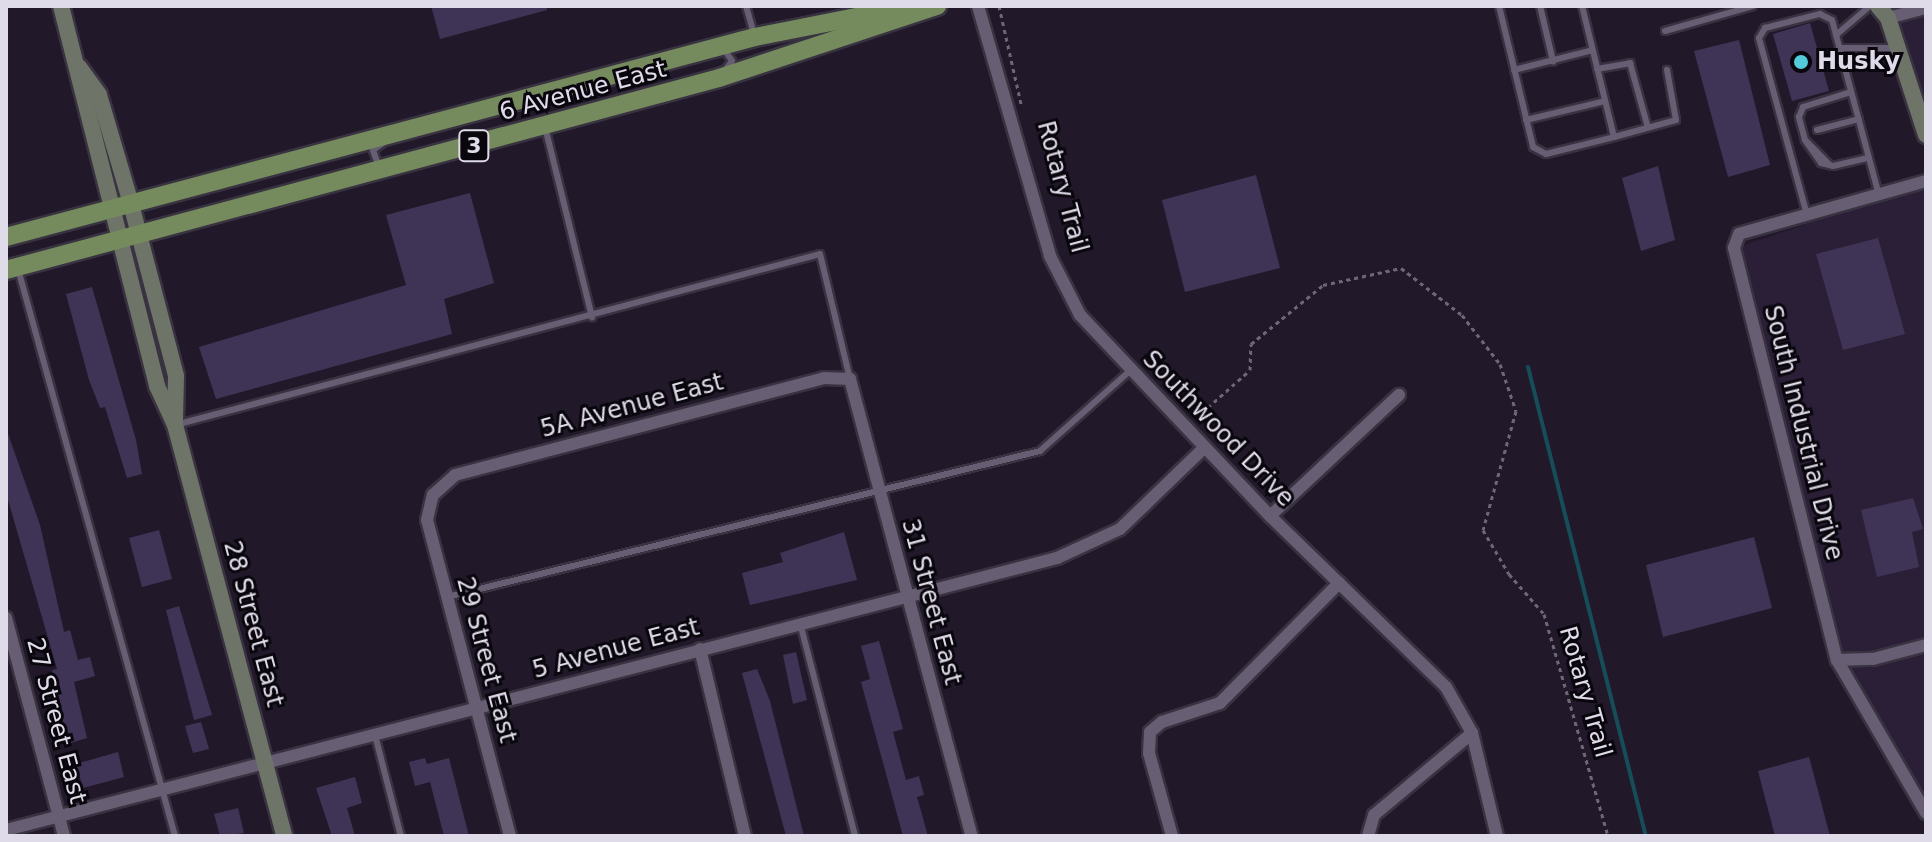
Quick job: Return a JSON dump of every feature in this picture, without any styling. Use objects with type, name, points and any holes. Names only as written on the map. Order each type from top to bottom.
[{"type":"main road","name":"6 Avenue East","points":[[6,237],[755,37],[912,6]]},
{"type":"main road","name":"6 Avenue East","points":[[12,269],[719,78],[937,6]]},
{"type":"street","name":"28 Street East","points":[[61,6],[78,65],[81,101],[157,386],[175,425],[284,836]]},
{"type":"street","name":"Southwood Drive","points":[[978,6],[1050,256],[1080,315],[1270,516],[1446,687],[1472,733],[1497,836]]},
{"type":"street","points":[[1926,8],[1886,10],[1926,135]]},
{"type":"street","name":"28 Street East","points":[[78,65],[99,95],[131,204],[176,376],[175,425]]},
{"type":"street","name":"South Industrial Drive","points":[[1926,181],[1739,234],[1734,248],[1837,660],[1926,813]]},
{"type":"street","name":"5A Avenue East","points":[[433,495],[455,475],[824,378],[850,379]]},
{"type":"street","name":"31 Street East","points":[[850,379],[972,836]]},
{"type":"street","points":[[1270,516],[1399,395]]},
{"type":"street","name":"5 Avenue East","points":[[6,830],[1057,558],[1120,529],[1204,448]]},
{"type":"street","name":"29 Street East","points":[[433,495],[427,520],[510,836]]},
{"type":"street","points":[[1172,836],[1149,753],[1150,732],[1162,722],[1220,703],[1339,583]]},
{"type":"street","name":"27 Street East","points":[[6,618],[64,836]]},
{"type":"street","points":[[1837,660],[1873,659],[1926,645]]},
{"type":"street","points":[[700,649],[745,836]]},
{"type":"street","points":[[1368,836],[1374,815],[1472,733]]},
{"type":"lane","points":[[746,6],[755,37]]},
{"type":"lane","points":[[1499,6],[1533,147],[1546,154],[1676,120],[1667,70]]},
{"type":"lane","points":[[1540,6],[1553,61]]},
{"type":"lane","points":[[1582,6],[1614,137]]},
{"type":"lane","points":[[1665,31],[1753,6]]},
{"type":"lane","points":[[1836,35],[1870,6]]},
{"type":"lane","points":[[1807,215],[1759,32],[1820,14],[1832,20],[1879,195]]},
{"type":"lane","points":[[719,78],[732,61],[722,46]]},
{"type":"lane","points":[[1839,48],[1898,48]]},
{"type":"lane","points":[[1514,70],[1593,50]]},
{"type":"lane","points":[[1597,69],[1630,63],[1648,128]]},
{"type":"lane","points":[[1851,92],[1803,107],[1799,117],[1805,140],[1821,163],[1869,158]]},
{"type":"lane","points":[[1526,120],[1605,101]]},
{"type":"lane","points":[[1817,130],[1859,119]]},
{"type":"lane","points":[[545,127],[592,317]]},
{"type":"lane","points":[[399,132],[373,150],[374,163],[400,165]]},
{"type":"lane","points":[[175,425],[592,317],[820,254],[850,379]]},
{"type":"lane","points":[[12,269],[175,836]]},
{"type":"lane","points":[[447,597],[1040,451],[1131,370]]},
{"type":"lane","points":[[800,623],[855,836]]},
{"type":"lane","points":[[375,735],[401,836]]},
{"type":"path","name":"Rotary Trail","points":[[999,6],[1025,119]]},
{"type":"path","name":"Rotary Trail","points":[[1183,409],[1195,419],[1219,403],[1250,370],[1251,344],[1323,285],[1401,268],[1462,315],[1500,364],[1516,411],[1483,530],[1509,574],[1544,614],[1608,836]]},
{"type":"shaded area","points":[[1926,8],[1926,135],[1888,18]]},
{"type":"shaded area","points":[[1926,182],[1926,813],[1837,660],[1734,249]]},
{"type":"building","points":[[431,6],[547,6],[547,10],[440,39]]},
{"type":"building","name":"Husky","points":[[1810,23],[1829,91],[1792,101],[1773,34]]},
{"type":"building","points":[[1739,40],[1770,165],[1728,177],[1694,51]]},
{"type":"building","points":[[1658,166],[1675,240],[1641,251],[1622,178]]},
{"type":"building","points":[[1256,175],[1280,268],[1185,292],[1162,200]]},
{"type":"building","points":[[470,193],[494,283],[444,299],[452,334],[216,399],[199,347],[406,285],[386,215]]},
{"type":"building","points":[[1878,238],[1905,334],[1843,350],[1816,254]]},
{"type":"building","points":[[92,287],[136,440],[142,474],[127,478],[105,407],[100,408],[89,380],[66,294]]},
{"type":"building","points":[[6,428],[40,525],[64,632],[70,630],[78,660],[90,657],[95,676],[74,682],[87,738],[67,744],[52,670],[57,669],[6,493]]},
{"type":"building","points":[[1913,498],[1923,529],[1912,532],[1919,567],[1877,577],[1861,510]]},
{"type":"building","points":[[159,530],[172,579],[142,587],[129,538]]},
{"type":"building","points":[[844,532],[857,580],[750,605],[742,573],[783,562],[780,553]]},
{"type":"building","points":[[1754,537],[1772,608],[1663,637],[1646,565]]},
{"type":"building","points":[[179,606],[212,715],[194,720],[166,610]]},
{"type":"building","points":[[879,641],[903,729],[893,732],[906,780],[919,776],[924,795],[917,797],[928,836],[903,836],[861,682],[870,679],[861,646]]},
{"type":"building","points":[[796,652],[807,700],[793,704],[783,655]]},
{"type":"building","points":[[757,669],[770,701],[804,836],[786,836],[742,673]]},
{"type":"building","points":[[201,722],[209,749],[193,753],[185,726]]},
{"type":"building","points":[[118,752],[124,777],[83,788],[76,764]]},
{"type":"building","points":[[1809,757],[1830,836],[1775,836],[1758,771]]},
{"type":"building","points":[[425,758],[427,764],[449,758],[469,836],[444,836],[430,782],[415,786],[409,762]]},
{"type":"building","points":[[355,777],[362,803],[347,808],[355,836],[332,836],[316,788]]},
{"type":"building","points":[[238,808],[244,833],[220,836],[214,814]]},
{"type":"waterway","points":[[1528,367],[1646,836]]},
{"type":"place","name":"Husky","points":[[1801,62]]}]
